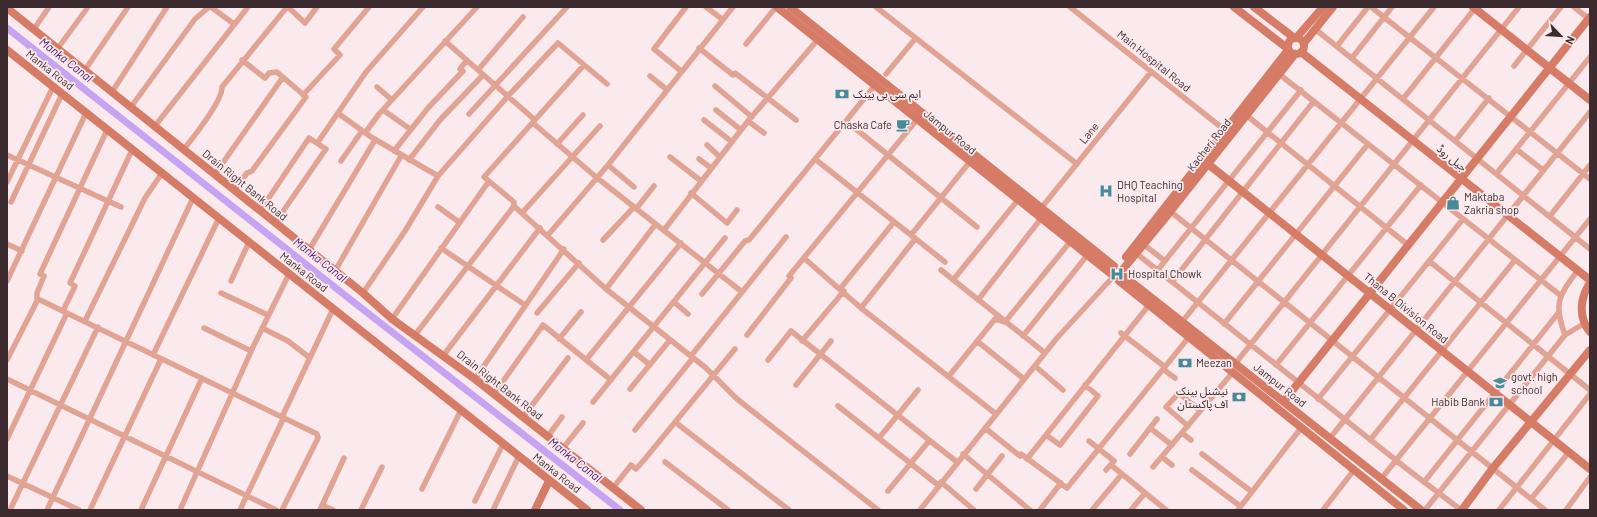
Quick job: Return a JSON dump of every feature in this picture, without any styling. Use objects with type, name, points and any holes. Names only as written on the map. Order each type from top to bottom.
[{"type":"main road","name":"Jampur Road","points":[[777,7],[1070,242],[1118,273],[1149,305],[1189,337],[1284,401],[1421,510]]},
{"type":"main road","name":"Jampur Road","points":[[790,7],[1042,207],[1118,273],[1182,322],[1301,428],[1404,510]]},
{"type":"main road","name":"جیل روڈ","points":[[1234,7],[1360,99],[1590,280]]},
{"type":"main road","points":[[1254,7],[1304,43]]},
{"type":"main road","points":[[1322,7],[1295,37],[1289,40],[1293,51],[1304,48],[1304,43],[1333,7]]},
{"type":"main road","name":"Drain Right Bank Road","points":[[8,8],[363,293],[392,319],[475,378],[641,510]]},
{"type":"main road","points":[[1475,8],[1590,100]]},
{"type":"main road","points":[[1284,401],[1590,18]]},
{"type":"main road","name":"Manka Road","points":[[7,50],[587,510]]},
{"type":"main road","name":"Kacheri Road","points":[[1118,273],[1170,212],[1246,116],[1279,74],[1293,51]]},
{"type":"main road","name":"Kacheri Road","points":[[1118,273],[1226,131],[1293,51]]},
{"type":"main road","name":"Thana B Division Road","points":[[1208,164],[1590,469]]},
{"type":"main road","points":[[1590,283],[1584,292],[1581,305],[1585,323],[1590,332]]},
{"type":"main road","points":[[1462,510],[1493,468],[1590,350]]},
{"type":"main road","points":[[535,510],[549,481]]},
{"type":"street","points":[[34,29],[49,7]]},
{"type":"street","points":[[58,48],[88,7]]},
{"type":"street","points":[[85,70],[128,7]]},
{"type":"street","points":[[112,92],[167,7]]},
{"type":"street","points":[[131,107],[195,19],[210,7],[234,24]]},
{"type":"street","points":[[155,126],[248,7]]},
{"type":"street","points":[[184,149],[214,106],[222,91],[222,87],[242,60],[287,7],[305,23],[317,7]]},
{"type":"street","points":[[303,95],[340,55],[334,49],[369,7]]},
{"type":"street","points":[[318,142],[366,72],[423,7]]},
{"type":"street","points":[[341,161],[382,110],[477,7]]},
{"type":"street","points":[[469,114],[567,7]]},
{"type":"street","points":[[681,71],[654,49],[686,7]]},
{"type":"street","points":[[706,7],[722,19]]},
{"type":"street","points":[[548,235],[596,177],[608,165],[666,89],[733,7]]},
{"type":"street","points":[[746,44],[777,7]]},
{"type":"street","points":[[876,7],[915,39],[1077,164]]},
{"type":"street","name":"Main Hospital Road","points":[[1070,7],[1226,131]]},
{"type":"street","points":[[1337,46],[1370,7],[1411,37],[1558,152],[1590,179]]},
{"type":"street","points":[[1352,58],[1392,7]]},
{"type":"street","points":[[1182,322],[1434,7]]},
{"type":"street","points":[[1153,467],[1200,411],[1284,301],[1518,7]]},
{"type":"street","points":[[1514,66],[1561,7]]},
{"type":"street","points":[[1574,7],[1590,18]]},
{"type":"street","points":[[1403,99],[1475,8]]},
{"type":"street","points":[[478,70],[523,17]]},
{"type":"street","points":[[1315,30],[1497,173],[1590,249]]},
{"type":"street","points":[[886,74],[915,39]]},
{"type":"street","points":[[446,42],[508,96],[571,157],[655,225],[681,243],[742,292]]},
{"type":"street","points":[[363,293],[405,231],[438,176],[508,96],[558,43],[607,84]]},
{"type":"street","points":[[664,230],[691,193],[750,119],[814,44]]},
{"type":"street","points":[[699,48],[733,75],[735,73],[796,120]]},
{"type":"street","points":[[1497,173],[1590,57]]},
{"type":"street","points":[[234,190],[247,173],[252,171],[306,97],[277,72],[269,73],[265,78],[242,60]]},
{"type":"street","points":[[394,151],[410,129],[463,71],[460,69],[467,60]]},
{"type":"street","points":[[584,65],[484,177],[514,202],[514,206],[564,249],[606,289],[692,357],[737,399],[878,510]]},
{"type":"street","name":"Lane","points":[[1042,207],[1151,72]]},
{"type":"street","points":[[1279,74],[1560,295]]},
{"type":"street","points":[[409,160],[440,120],[483,75]]},
{"type":"street","points":[[650,76],[666,89]]},
{"type":"street","points":[[215,174],[283,77]]},
{"type":"street","points":[[7,182],[53,86]]},
{"type":"street","points":[[715,86],[764,133]]},
{"type":"street","points":[[377,87],[392,100]]},
{"type":"street","points":[[702,294],[872,89]]},
{"type":"street","points":[[1157,271],[1301,90]]},
{"type":"street","points":[[11,202],[62,94]]},
{"type":"street","points":[[1455,140],[1489,98]]},
{"type":"street","points":[[1172,282],[1314,101]]},
{"type":"street","points":[[382,110],[410,129]]},
{"type":"street","points":[[716,110],[742,130]]},
{"type":"street","points":[[1330,438],[1590,112]]},
{"type":"street","points":[[7,281],[86,113]]},
{"type":"street","points":[[338,114],[375,140],[438,176]]},
{"type":"street","points":[[557,144],[583,115]]},
{"type":"street","points":[[1246,116],[1408,245]]},
{"type":"street","points":[[704,120],[732,142]]},
{"type":"street","points":[[846,121],[977,227]]},
{"type":"street","points":[[747,335],[791,278],[789,276],[915,122]]},
{"type":"street","points":[[522,212],[600,126]]},
{"type":"street","points":[[7,360],[37,301],[37,293],[44,276],[40,274],[107,130]]},
{"type":"street","points":[[260,210],[309,138],[318,142],[326,149],[275,223]]},
{"type":"street","points":[[309,250],[375,140]]},
{"type":"street","points":[[1224,324],[1368,144]]},
{"type":"street","points":[[707,145],[720,157]]},
{"type":"street","points":[[1516,149],[1543,170]]},
{"type":"street","points":[[7,439],[31,390],[65,312],[75,286],[70,283],[132,150]]},
{"type":"street","points":[[7,156],[121,207]]},
{"type":"street","points":[[335,271],[401,156]]},
{"type":"street","points":[[670,157],[701,181]]},
{"type":"street","points":[[699,158],[711,168]]},
{"type":"street","points":[[815,159],[856,194],[944,262]]},
{"type":"street","points":[[861,308],[940,198],[968,164]]},
{"type":"street","points":[[608,165],[634,187]]},
{"type":"street","points":[[1550,216],[1590,165]]},
{"type":"street","points":[[85,321],[145,198],[162,173]]},
{"type":"street","points":[[392,319],[459,222],[490,181]]},
{"type":"street","points":[[1276,365],[1421,185]]},
{"type":"street","points":[[603,240],[635,208],[654,186]]},
{"type":"street","points":[[691,193],[727,223],[737,210]]},
{"type":"street","points":[[47,510],[193,198]]},
{"type":"street","points":[[953,280],[1018,200]]},
{"type":"street","points":[[415,335],[514,206]]},
{"type":"street","points":[[438,207],[459,222]]},
{"type":"street","points":[[978,300],[1041,218],[1042,207]]},
{"type":"street","points":[[1170,212],[1284,301],[1545,510]]},
{"type":"street","points":[[153,355],[219,218]]},
{"type":"street","points":[[1318,399],[1463,219]]},
{"type":"street","points":[[1382,479],[1590,219]]},
{"type":"street","points":[[802,341],[894,222]]},
{"type":"street","points":[[606,289],[655,225]]},
{"type":"street","points":[[443,356],[540,228]]},
{"type":"street","points":[[635,430],[786,237]]},
{"type":"street","points":[[592,402],[654,328],[725,238]]},
{"type":"street","points":[[231,281],[249,242]]},
{"type":"street","points":[[1005,322],[1070,242]]},
{"type":"street","points":[[586,360],[681,243]]},
{"type":"street","points":[[7,244],[22,251]]},
{"type":"street","points":[[1143,244],[1165,261]]},
{"type":"street","points":[[441,248],[525,305]]},
{"type":"street","points":[[475,378],[564,249]]},
{"type":"street","points":[[1136,253],[1396,461],[1462,510]]},
{"type":"street","points":[[804,258],[861,308],[996,414]]},
{"type":"street","points":[[1023,336],[1085,258]]},
{"type":"street","points":[[1370,440],[1515,260]]},
{"type":"street","points":[[1429,261],[1590,390]]},
{"type":"street","points":[[537,313],[579,263]]},
{"type":"street","points":[[941,270],[1045,353]]},
{"type":"street","points":[[1565,335],[1559,312],[1560,295],[1578,270]]},
{"type":"street","points":[[920,510],[939,483],[1045,353],[1118,273]]},
{"type":"street","points":[[180,510],[233,394],[251,350],[288,274]]},
{"type":"street","points":[[221,293],[268,315]]},
{"type":"street","points":[[37,301],[98,327],[318,435],[282,510]]},
{"type":"street","points":[[674,302],[688,314]]},
{"type":"street","points":[[1027,459],[1084,386],[1122,334],[1149,305]]},
{"type":"street","points":[[240,510],[333,309]]},
{"type":"street","points":[[559,339],[581,312]]},
{"type":"street","points":[[1424,482],[1559,312]]},
{"type":"street","points":[[949,376],[995,319],[1005,322]]},
{"type":"street","points":[[1425,510],[1565,335],[1585,323]]},
{"type":"street","points":[[494,394],[543,326],[611,380]]},
{"type":"street","points":[[10,510],[98,327]]},
{"type":"street","points":[[204,328],[251,350]]},
{"type":"street","points":[[262,328],[288,341],[310,358]]},
{"type":"street","points":[[768,360],[791,332],[957,462]]},
{"type":"street","points":[[1122,334],[1175,378]]},
{"type":"street","points":[[985,428],[1020,456],[1021,454],[1066,488],[1189,337]]},
{"type":"street","points":[[630,389],[670,340]]},
{"type":"street","points":[[796,385],[832,341]]},
{"type":"street","points":[[977,341],[1024,379]]},
{"type":"street","points":[[613,488],[631,465],[636,469],[735,348]]},
{"type":"street","points":[[634,352],[650,365]]},
{"type":"street","points":[[523,417],[568,358]]},
{"type":"street","points":[[90,510],[161,359]]},
{"type":"street","points":[[1035,366],[1063,390]]},
{"type":"street","points":[[141,510],[202,378]]},
{"type":"street","points":[[7,379],[276,510]]},
{"type":"street","points":[[1046,434],[1060,445],[1098,396],[1084,386]]},
{"type":"street","points":[[878,438],[918,390]]},
{"type":"street","points":[[1188,426],[1166,407],[1179,393],[1200,411]]},
{"type":"street","points":[[1499,510],[1590,394]]},
{"type":"street","points":[[838,406],[910,463],[974,510]]},
{"type":"street","points":[[422,489],[461,410]]},
{"type":"street","points":[[548,436],[562,417]]},
{"type":"street","points":[[1130,454],[1157,419]]},
{"type":"street","points":[[675,422],[789,510]]},
{"type":"street","points":[[563,448],[583,423]]},
{"type":"street","points":[[1150,428],[1172,445]]},
{"type":"street","points":[[1192,470],[1239,508],[1301,428]]},
{"type":"street","points":[[1182,433],[1191,440]]},
{"type":"street","points":[[888,491],[929,441]]},
{"type":"street","points":[[1089,441],[1114,460],[1106,470]]},
{"type":"street","points":[[475,501],[503,444]]},
{"type":"street","points":[[1531,499],[1569,452]]},
{"type":"street","points":[[963,454],[1030,510]]},
{"type":"street","points":[[1202,454],[1252,492]]},
{"type":"street","points":[[493,510],[519,456]]},
{"type":"street","points":[[976,489],[1002,456]]},
{"type":"street","points":[[1162,457],[1172,466]]},
{"type":"street","points":[[333,510],[321,507],[344,458]]},
{"type":"street","points":[[665,462],[728,510]]},
{"type":"street","points":[[1111,465],[1166,510]]},
{"type":"street","points":[[361,510],[382,467]]},
{"type":"street","points":[[1323,510],[1354,470]]},
{"type":"street","points":[[1092,510],[1122,474]]},
{"type":"street","points":[[7,476],[79,510]]},
{"type":"street","points":[[1566,510],[1590,477]]},
{"type":"street","points":[[1040,510],[1061,483]]},
{"type":"street","points":[[1131,510],[1145,493]]},
{"type":"street","points":[[716,510],[721,505]]},
{"type":"waterway","name":"Manka Canal","points":[[7,28],[620,510]]},
{"type":"place","name":"ایم سی بی بینک","points":[[842,94]]},
{"type":"place","name":"Chaska Cafe","points":[[903,125]]},
{"type":"place","name":"DHQ Teaching Hospital","points":[[1106,191]]},
{"type":"place","name":"Maktaba Zakria shop","points":[[1453,203]]},
{"type":"place","name":"Hospital Chowk","points":[[1117,274]]},
{"type":"place","name":"Meezan","points":[[1185,363]]},
{"type":"place","name":"govt. high school","points":[[1500,383]]},
{"type":"place","name":"نیشنل بینک آف پاکستان","points":[[1239,397]]},
{"type":"place","name":"Habib Bank","points":[[1496,402]]}]
